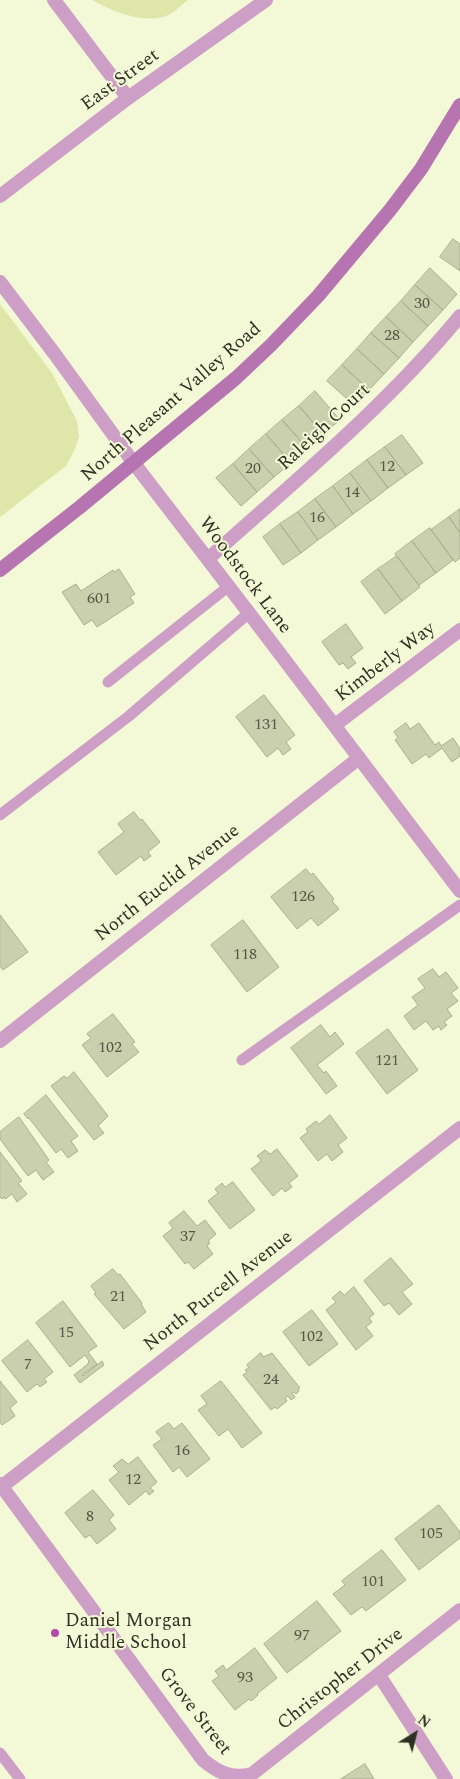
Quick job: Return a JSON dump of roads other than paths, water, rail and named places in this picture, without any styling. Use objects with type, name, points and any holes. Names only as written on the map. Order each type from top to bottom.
[{"type":"main road","name":"North Pleasant Valley Road","points":[[0,570],[80,507],[236,378],[271,345],[353,257],[421,168],[460,105]]},
{"type":"street","points":[[54,0],[128,98]]},
{"type":"street","name":"East Street","points":[[0,196],[128,98],[266,0]]},
{"type":"street","name":"Woodstock Lane","points":[[0,282],[133,462],[250,613],[460,891]]},
{"type":"street","name":"Raleigh Court","points":[[208,559],[375,410],[460,316]]},
{"type":"street","name":"Kimberly Way","points":[[334,725],[460,630]]},
{"type":"street","name":"North Euclid Avenue","points":[[0,1041],[359,758]]},
{"type":"street","name":"North Purcell Avenue","points":[[1,1486],[460,1128]]},
{"type":"street","name":"Grove Street","points":[[1,1486],[203,1760],[218,1773],[232,1777],[243,1777]]},
{"type":"street","name":"Christopher Drive","points":[[243,1777],[252,1774],[460,1610]]},
{"type":"street","points":[[379,1675],[446,1779]]},
{"type":"lane","points":[[108,682],[229,586]]},
{"type":"lane","points":[[0,815],[129,716],[250,613]]},
{"type":"lane","points":[[242,1060],[460,905]]},
{"type":"lane","points":[[0,1754],[20,1779]]},
{"type":"place","name":"Daniel Morgan Middle School","points":[[55,1633]]}]
